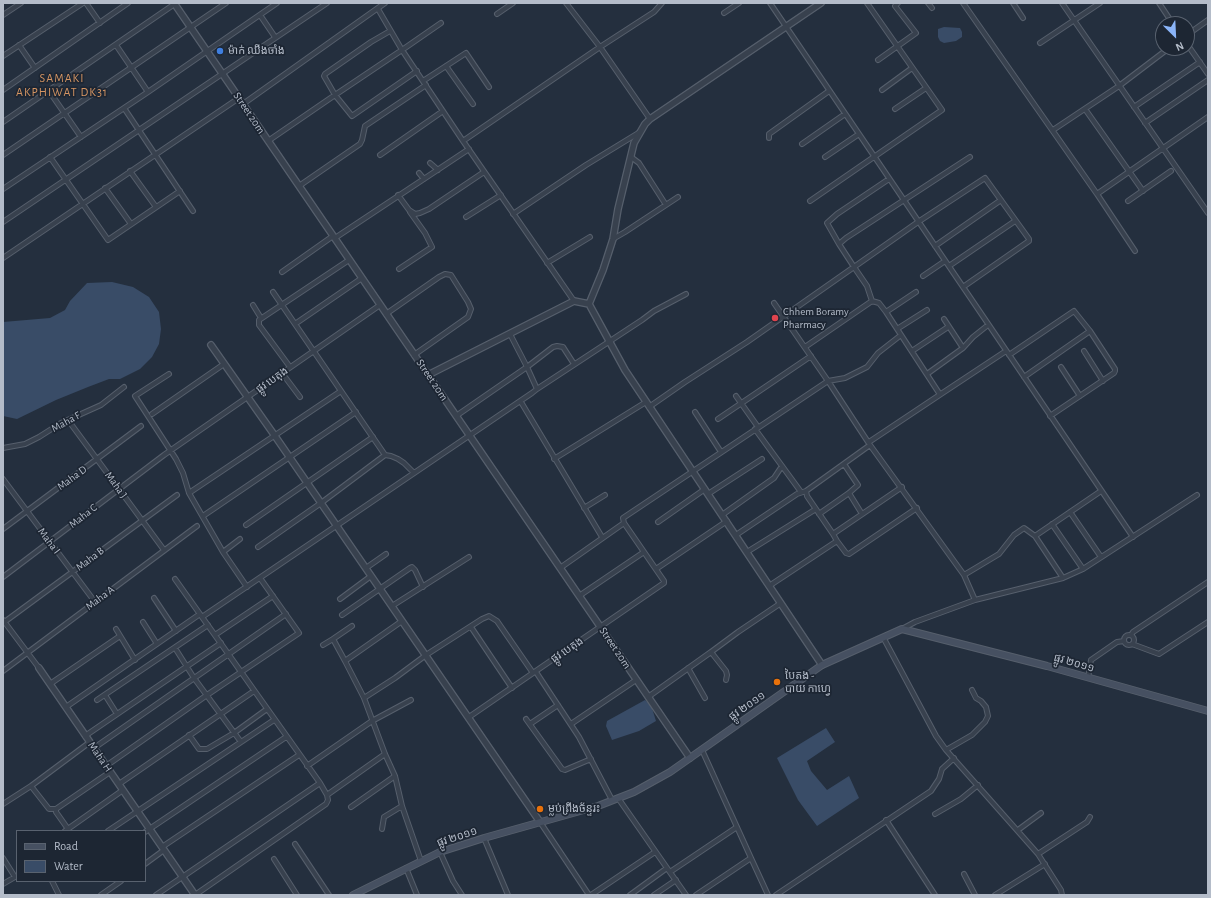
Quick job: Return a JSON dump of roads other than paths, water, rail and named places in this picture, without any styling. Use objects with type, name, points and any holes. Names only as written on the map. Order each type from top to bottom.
[{"type":"main road","name":"ផ្លូវ ២០១១","points":[[353,895],[440,852],[598,806],[634,792],[670,772],[822,665],[902,629],[1208,711]]},
{"type":"street","points":[[3,15],[21,3]]},
{"type":"street","points":[[3,56],[84,3],[100,23]]},
{"type":"street","points":[[3,90],[128,3]]},
{"type":"street","points":[[3,122],[175,3]]},
{"type":"street","name":"Street 20m","points":[[175,3],[238,98],[690,758]]},
{"type":"street","points":[[3,155],[226,3]]},
{"type":"street","points":[[3,189],[277,3]]},
{"type":"street","points":[[3,222],[327,3]]},
{"type":"street","points":[[243,104],[386,3]]},
{"type":"street","points":[[497,14],[513,3]]},
{"type":"street","points":[[566,3],[600,47],[650,119]]},
{"type":"street","points":[[463,141],[600,47],[654,12],[662,3]]},
{"type":"street","points":[[724,13],[739,3]]},
{"type":"street","points":[[770,3],[1133,537]]},
{"type":"street","points":[[821,3],[650,119],[634,143],[618,210],[613,239],[603,270],[589,304],[608,342],[648,404],[822,665]]},
{"type":"street","points":[[810,201],[942,110],[867,3]]},
{"type":"street","points":[[878,60],[916,33],[895,6],[898,3]]},
{"type":"street","points":[[928,3],[932,8]]},
{"type":"street","points":[[963,3],[1053,130],[1135,251]]},
{"type":"street","points":[[1013,3],[1023,18]]},
{"type":"street","points":[[1062,3],[1208,213]]},
{"type":"street","points":[[1040,43],[1100,3]]},
{"type":"street","points":[[1159,3],[1168,16]]},
{"type":"street","points":[[378,8],[402,50],[484,172],[574,301]]},
{"type":"street","points":[[260,15],[275,38]]},
{"type":"street","points":[[1195,29],[1208,20]]},
{"type":"street","points":[[268,141],[441,22]]},
{"type":"street","points":[[390,31],[371,42],[325,74],[324,76],[335,95],[352,116],[417,71]]},
{"type":"street","points":[[19,45],[35,68]]},
{"type":"street","points":[[116,45],[148,92]]},
{"type":"street","points":[[423,81],[466,53],[489,87]]},
{"type":"street","points":[[1195,55],[1208,74]]},
{"type":"street","points":[[1053,130],[1119,86],[1158,56]]},
{"type":"street","points":[[1134,107],[1200,62]]},
{"type":"street","points":[[446,66],[473,104]]},
{"type":"street","points":[[882,90],[912,68]]},
{"type":"street","points":[[1145,123],[1208,80]]},
{"type":"street","points":[[299,186],[360,144],[365,126],[426,85]]},
{"type":"street","points":[[896,109],[926,88]]},
{"type":"street","points":[[49,91],[81,137]]},
{"type":"street","points":[[768,138],[770,134],[829,91]]},
{"type":"street","points":[[3,258],[238,98]]},
{"type":"street","points":[[124,108],[193,211]]},
{"type":"street","points":[[1085,109],[1143,191]]},
{"type":"street","points":[[380,155],[443,111]]},
{"type":"street","points":[[802,144],[845,114]]},
{"type":"street","points":[[1097,194],[1208,117]]},
{"type":"street","points":[[513,214],[586,165],[640,132]]},
{"type":"street","points":[[825,158],[859,134]]},
{"type":"street","points":[[282,272],[469,149]]},
{"type":"street","points":[[631,156],[639,163],[666,205]]},
{"type":"street","points":[[50,157],[108,240],[180,191]]},
{"type":"street","points":[[839,244],[970,157]]},
{"type":"street","points":[[430,163],[438,170]]},
{"type":"street","points":[[130,171],[156,208]]},
{"type":"street","points":[[1128,200],[1171,171]]},
{"type":"street","points":[[409,210],[414,214],[420,214],[484,172]]},
{"type":"street","points":[[419,173],[424,179]]},
{"type":"street","points":[[554,459],[685,382],[747,342],[918,222],[985,178],[1029,241],[963,287]]},
{"type":"street","points":[[872,301],[867,286],[827,224],[837,214],[889,179]]},
{"type":"street","points":[[105,188],[131,224]]},
{"type":"street","points":[[398,195],[425,233],[432,247],[399,270]]},
{"type":"street","points":[[466,217],[500,195]]},
{"type":"street","points":[[613,239],[678,197]]},
{"type":"street","points":[[935,246],[1001,200]]},
{"type":"street","points":[[949,266],[1015,221]]},
{"type":"street","points":[[547,263],[590,237]]},
{"type":"street","points":[[290,367],[259,326],[259,320],[349,260]]},
{"type":"street","points":[[923,276],[945,261]]},
{"type":"street","points":[[386,314],[439,277],[445,274],[451,275],[471,309],[468,317],[414,355]]},
{"type":"street","points":[[295,324],[362,278]]},
{"type":"street","points":[[274,292],[385,455]]},
{"type":"street","points":[[886,312],[916,292]]},
{"type":"street","points":[[66,707],[176,631],[247,587],[469,435],[521,402],[537,389],[574,364],[654,311],[686,294]]},
{"type":"street","points":[[428,375],[574,301],[589,304]]},
{"type":"street","points":[[872,301],[879,303],[886,312],[941,394]]},
{"type":"street","points":[[805,347],[872,301]]},
{"type":"street","points":[[774,303],[870,444],[964,575],[975,600]]},
{"type":"street","points":[[253,305],[261,318]]},
{"type":"street","name":"ផ្លូវ បេតុង","points":[[164,455],[380,305]]},
{"type":"street","points":[[897,329],[927,310]]},
{"type":"street","points":[[736,535],[844,464],[941,394],[1074,311],[1090,331],[1115,369],[1114,373],[1050,416]]},
{"type":"street","points":[[944,319],[962,348]]},
{"type":"street","points":[[927,374],[962,348],[988,325]]},
{"type":"street","points":[[912,352],[948,327]]},
{"type":"street","points":[[1024,377],[1090,331]]},
{"type":"street","points":[[510,334],[537,389]]},
{"type":"street","points":[[727,521],[656,569],[624,523],[623,518],[828,381],[845,378],[867,367],[878,353],[901,335]]},
{"type":"street","points":[[211,345],[372,576],[590,895],[655,852]]},
{"type":"street","points":[[456,416],[527,367],[553,347],[563,347],[574,364]]},
{"type":"street","points":[[1084,351],[1103,380]]},
{"type":"street","points":[[718,419],[811,356]]},
{"type":"street","points":[[152,414],[224,364]]},
{"type":"street","points":[[1061,366],[1080,396]]},
{"type":"street","points":[[282,373],[300,397]]},
{"type":"street","points":[[169,374],[135,396],[183,473],[189,493],[234,571],[247,587]]},
{"type":"street","name":"Maha F","points":[[3,448],[25,444],[68,420],[101,405],[124,387]]},
{"type":"street","points":[[189,493],[341,391]]},
{"type":"street","points":[[736,396],[782,466],[806,494],[846,553],[849,554],[917,508]]},
{"type":"street","points":[[521,402],[602,537]]},
{"type":"street","points":[[203,516],[356,412]]},
{"type":"street","points":[[695,412],[721,452]]},
{"type":"street","name":"Maha J","points":[[68,420],[164,550]]},
{"type":"street","name":"Maha D","points":[[3,529],[141,426]]},
{"type":"street","points":[[246,525],[373,437]]},
{"type":"street","name":"Maha C","points":[[3,576],[164,455]]},
{"type":"street","points":[[258,547],[321,503],[385,455],[398,459],[414,473]]},
{"type":"street","points":[[658,522],[762,458]]},
{"type":"street","points":[[819,514],[849,494],[858,485],[844,464]]},
{"type":"street","points":[[722,515],[774,478],[782,466]]},
{"type":"street","name":"Maha I","points":[[3,479],[95,602]]},
{"type":"street","points":[[833,534],[902,487]]},
{"type":"street","points":[[1035,536],[1101,491]]},
{"type":"street","name":"Maha B","points":[[3,622],[177,494]]},
{"type":"street","points":[[849,494],[862,514]]},
{"type":"street","points":[[902,629],[915,622],[975,600],[1063,578],[1083,569],[1197,494]]},
{"type":"street","points":[[584,508],[605,495]]},
{"type":"street","points":[[747,552],[816,509]]},
{"type":"street","points":[[1070,512],[1102,557]]},
{"type":"street","points":[[560,568],[602,537],[624,523]]},
{"type":"street","points":[[1052,524],[1083,569]]},
{"type":"street","name":"Maha A","points":[[3,671],[197,526]]},
{"type":"street","points":[[964,575],[999,554],[1010,539],[1022,528],[1026,528],[1035,536],[1063,578]]},
{"type":"street","points":[[223,552],[240,539]]},
{"type":"street","points":[[770,586],[837,541]]},
{"type":"street","points":[[579,596],[644,552]]},
{"type":"street","points":[[366,568],[386,554]]},
{"type":"street","points":[[392,606],[469,557]]},
{"type":"street","points":[[342,615],[412,567],[418,574],[423,587]]},
{"type":"street","name":"ផ្លូវ បេតុង","points":[[469,717],[662,586],[664,581],[656,569]]},
{"type":"street","points":[[340,599],[372,576]]},
{"type":"street","points":[[106,766],[299,633],[260,578]]},
{"type":"street","points":[[175,579],[320,783],[327,795],[328,800],[326,804],[195,895]]},
{"type":"street","points":[[1124,641],[1126,636],[1131,635],[1133,632],[1208,582]]},
{"type":"street","points":[[215,635],[273,596]]},
{"type":"street","points":[[154,598],[176,631]]},
{"type":"street","points":[[648,697],[781,603]]},
{"type":"street","points":[[94,748],[286,614]]},
{"type":"street","points":[[364,698],[395,678],[426,655],[489,616],[497,621],[558,705],[571,724],[615,799],[686,895]]},
{"type":"street","points":[[345,660],[402,621]]},
{"type":"street","name":"Maha H","points":[[3,622],[28,652],[138,811],[147,830],[163,849],[195,895]]},
{"type":"street","points":[[143,622],[157,644]]},
{"type":"street","points":[[1124,641],[1127,645],[1132,644],[1159,654],[1208,622]]},
{"type":"street","points":[[97,700],[208,625]]},
{"type":"street","points":[[323,645],[352,626]]},
{"type":"street","points":[[471,626],[512,688]]},
{"type":"street","points":[[116,630],[134,660]]},
{"type":"street","points":[[1131,635],[1134,640],[1132,644]]},
{"type":"street","points":[[50,684],[120,636]]},
{"type":"street","points":[[883,637],[936,736],[946,750],[1038,854],[1061,890],[1062,895]]},
{"type":"street","points":[[333,639],[364,698],[395,776],[402,806],[421,861]]},
{"type":"street","points":[[1088,678],[1092,660],[1117,642],[1124,641]]},
{"type":"street","points":[[86,736],[221,643]]},
{"type":"street","points":[[175,648],[194,678],[241,742]]},
{"type":"street","points":[[711,652],[726,671],[726,680]]},
{"type":"street","points":[[688,668],[705,698]]},
{"type":"street","points":[[571,724],[636,680]]},
{"type":"street","points":[[946,750],[972,735],[985,722],[988,716],[986,707],[976,698],[972,690]]},
{"type":"street","points":[[119,784],[254,691]]},
{"type":"street","points":[[105,695],[117,714]]},
{"type":"street","points":[[307,766],[372,721],[411,700]]},
{"type":"street","points":[[530,724],[558,705]]},
{"type":"street","points":[[189,735],[200,750],[212,747],[267,709]]},
{"type":"street","points":[[110,830],[274,720]]},
{"type":"street","points":[[526,720],[562,769],[565,770],[591,759]]},
{"type":"street","points":[[147,830],[286,737]]},
{"type":"street","points":[[3,804],[31,786],[90,742]]},
{"type":"street","points":[[702,750],[768,895]]},
{"type":"street","points":[[327,795],[385,754]]},
{"type":"street","points":[[146,863],[163,849],[299,755]]},
{"type":"street","points":[[778,894],[931,791],[939,779],[942,769],[954,758]]},
{"type":"street","points":[[31,786],[49,809],[56,809],[110,772]]},
{"type":"street","points":[[351,807],[395,776]]},
{"type":"street","points":[[156,895],[320,783]]},
{"type":"street","points":[[935,814],[961,799],[978,785]]},
{"type":"street","points":[[56,809],[56,812],[66,830],[123,790]]},
{"type":"street","points":[[382,829],[384,817],[402,806]]},
{"type":"street","points":[[1018,830],[1041,813]]},
{"type":"street","points":[[1038,854],[1087,822],[1090,817]]},
{"type":"street","points":[[886,820],[935,895]]},
{"type":"street","points":[[630,895],[737,827]]},
{"type":"street","points":[[484,838],[508,895]]},
{"type":"street","points":[[295,844],[329,895]]},
{"type":"street","points":[[440,852],[453,881],[462,895]]},
{"type":"street","points":[[3,858],[16,877],[3,884]]},
{"type":"street","points":[[696,895],[751,858]]},
{"type":"street","points":[[274,859],[297,895]]},
{"type":"street","points":[[995,895],[1045,864]]},
{"type":"street","points":[[406,868],[418,895]]},
{"type":"street","points":[[964,874],[975,895]]},
{"type":"street","points":[[654,895],[676,880]]},
{"type":"street","points":[[52,882],[59,895]]},
{"type":"street","points":[[101,895],[120,882]]},
{"type":"water","points":[[944,27],[960,28],[962,37],[956,41],[944,43],[940,41],[938,37],[938,29]]},
{"type":"water","points":[[112,282],[133,287],[149,297],[159,312],[161,329],[159,344],[152,357],[140,369],[120,379],[109,379],[88,387],[56,400],[17,419],[3,416],[3,322],[50,318],[65,310],[70,301],[87,283]]},
{"type":"water","points":[[645,700],[651,705],[656,721],[639,731],[612,740],[606,726],[607,721]]},
{"type":"water","points":[[826,728],[835,742],[807,761],[811,771],[827,790],[849,776],[859,798],[817,826],[798,800],[777,758]]},
{"type":"place","name":"ម៉ាក់ ឈីងចាំង","points":[[220,51]]},
{"type":"place","name":"Chhem Boramy Pharmacy","points":[[775,318]]},
{"type":"place","name":"បៃតង - បាយ កាហ្វេ","points":[[777,682]]},
{"type":"place","name":"ម្លប់ព្រីងច័ន្ទរះ","points":[[540,809]]},
{"type":"district","name":"SAMAKI AKPHIWAT DK31","points":[[62,85]]}]
